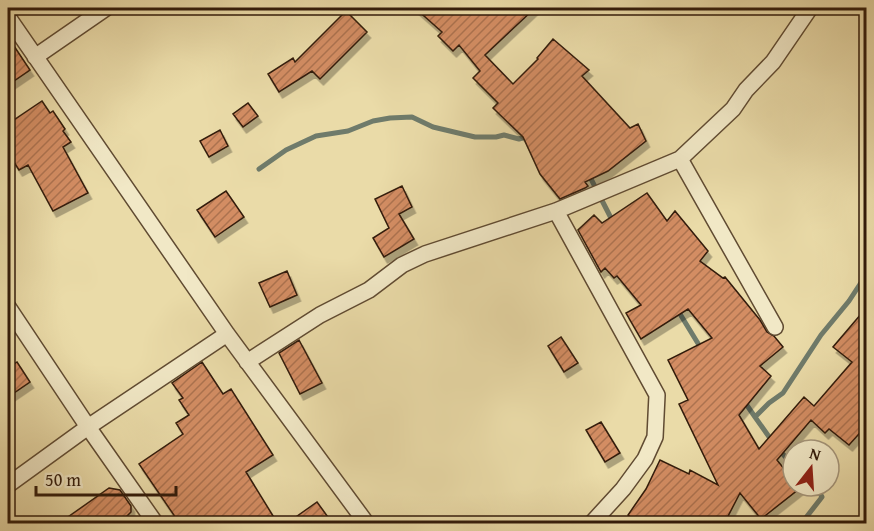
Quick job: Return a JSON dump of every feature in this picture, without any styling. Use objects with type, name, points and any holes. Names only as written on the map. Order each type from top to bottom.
[{"type":"street","points":[[35,57],[106,8]]},
{"type":"street","points":[[247,362],[320,315],[369,290],[410,261],[452,244],[556,211],[680,159],[733,109],[746,90],[773,62],[810,8]]},
{"type":"street","points":[[8,17],[227,334],[367,524]]},
{"type":"street","points":[[680,159],[775,327]]},
{"type":"street","points":[[556,211],[657,395],[655,437],[645,459],[623,489],[591,524]]},
{"type":"street","points":[[8,307],[156,524]]},
{"type":"street","points":[[8,485],[88,427],[227,334]]},
{"type":"building","points":[[415,8],[535,8],[485,55],[513,84],[538,59],[553,39],[589,70],[582,76],[630,128],[638,124],[646,141],[608,171],[585,182],[588,186],[560,199],[540,174],[523,137],[493,108],[498,103],[473,78],[480,71],[459,45],[453,51],[438,36],[442,32]]},
{"type":"building","points":[[346,11],[367,32],[320,79],[312,71],[279,92],[268,74],[293,58],[295,62]]},
{"type":"building","points":[[8,37],[30,70],[8,85]]},
{"type":"building","points":[[42,101],[50,113],[53,111],[65,129],[63,131],[71,142],[63,147],[88,193],[53,211],[28,165],[19,170],[8,153],[8,124]]},
{"type":"building","points":[[248,103],[258,116],[243,127],[233,114]]},
{"type":"building","points":[[220,130],[228,146],[209,157],[200,141]]},
{"type":"building","points":[[402,186],[412,207],[399,214],[414,239],[384,257],[373,238],[389,228],[375,199]]},
{"type":"building","points":[[226,191],[244,217],[215,237],[197,210]]},
{"type":"building","points":[[647,193],[667,221],[675,211],[708,251],[700,261],[723,278],[725,277],[767,332],[774,336],[783,347],[760,366],[771,376],[739,415],[759,449],[804,397],[814,406],[852,362],[833,347],[867,307],[867,425],[849,445],[829,429],[825,433],[811,420],[796,438],[781,438],[781,455],[777,460],[781,465],[781,498],[788,498],[761,519],[740,493],[724,524],[641,524],[628,515],[646,489],[660,460],[689,474],[690,470],[718,485],[679,404],[688,400],[668,360],[712,338],[688,309],[641,339],[626,313],[641,305],[617,276],[614,278],[605,268],[601,272],[578,230],[594,215],[602,223]]},
{"type":"building","points":[[287,271],[297,295],[270,307],[259,283]]},
{"type":"building","points":[[561,337],[578,363],[564,372],[548,346]]},
{"type":"building","points":[[299,340],[322,383],[300,394],[279,353]]},
{"type":"building","points":[[17,362],[30,382],[8,397],[8,368]]},
{"type":"building","points":[[202,362],[223,394],[231,389],[273,455],[246,472],[278,524],[180,524],[139,464],[183,434],[176,423],[189,415],[179,400],[183,398],[172,383]]},
{"type":"building","points":[[601,422],[620,453],[605,462],[586,430]]},
{"type":"building","points":[[109,488],[120,490],[131,506],[131,512],[120,523],[58,524]]},
{"type":"building","points":[[317,502],[333,524],[286,524]]},
{"type":"waterway","points":[[259,169],[286,150],[316,136],[348,131],[373,121],[390,118],[412,117],[433,127],[475,137],[504,135],[519,139],[529,136]]},
{"type":"waterway","points":[[589,175],[613,222]]},
{"type":"waterway","points":[[772,441],[755,417],[783,393],[821,335],[849,301],[866,275]]},
{"type":"waterway","points":[[677,309],[702,350]]},
{"type":"waterway","points":[[744,401],[755,417]]},
{"type":"waterway","points":[[778,449],[781,452]]},
{"type":"waterway","points":[[801,524],[821,498]]}]
